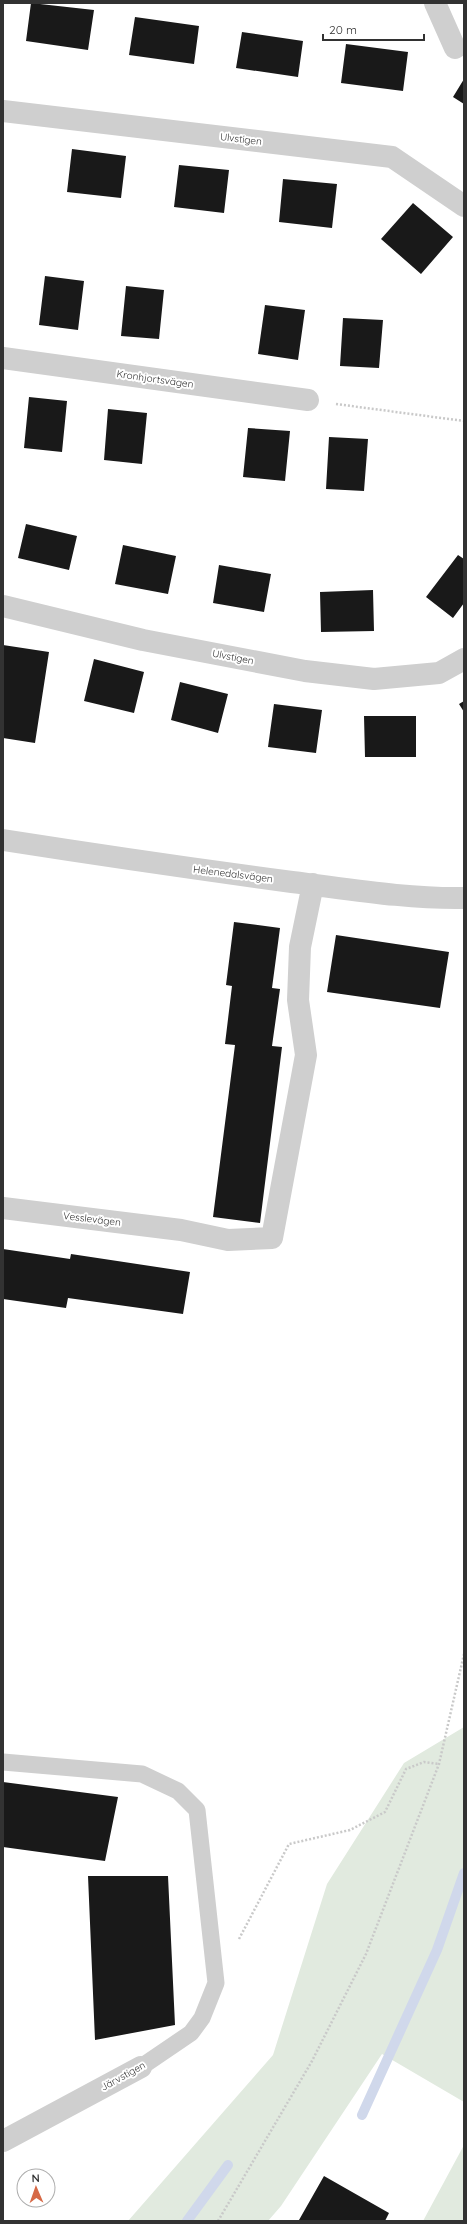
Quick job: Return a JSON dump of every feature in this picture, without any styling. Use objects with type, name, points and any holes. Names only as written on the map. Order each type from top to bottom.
[{"type":"street","points":[[434,3],[455,48]]},
{"type":"street","name":"Ulvstigen","points":[[3,111],[392,157],[464,206]]},
{"type":"street","name":"Kronhjortsvägen","points":[[3,358],[308,400]]},
{"type":"street","name":"Ulvstigen","points":[[3,606],[143,640],[306,671],[374,679],[439,673],[464,659]]},
{"type":"street","name":"Helenedalsvägen","points":[[3,840],[190,868],[313,884],[434,899],[464,898]]},
{"type":"street","name":"Vesslevägen","points":[[3,1208],[181,1230],[228,1240],[272,1238],[306,1055],[298,1000],[300,947],[313,884]]},
{"type":"street","name":"Järvstigen","points":[[3,2141],[141,2067]]},
{"type":"lane","name":"Järvstigen","points":[[3,1762],[142,1774],[178,1791],[197,1810],[216,1983],[202,2018],[191,2033],[141,2067]]},
{"type":"path","points":[[308,400],[464,420]]},
{"type":"path","points":[[218,2221],[312,2061],[366,1954],[439,1764],[464,1654]]},
{"type":"path","points":[[460,1671],[464,1673]]},
{"type":"path","points":[[238,1941],[289,1844],[350,1830],[385,1812],[406,1769],[424,1762],[439,1764]]},
{"type":"shaded area","points":[[464,1727],[464,2102],[382,2054],[281,2206],[268,2221],[128,2221],[273,2055],[327,1884],[404,1763]]},
{"type":"shaded area","points":[[464,2145],[464,2221],[423,2221]]},
{"type":"building","points":[[31,3],[94,10],[88,50],[26,41]]},
{"type":"building","points":[[135,17],[199,26],[194,64],[129,55]]},
{"type":"building","points":[[242,32],[303,41],[298,77],[236,68]]},
{"type":"building","points":[[346,44],[408,52],[403,91],[341,83]]},
{"type":"building","points":[[464,79],[464,104],[453,97]]},
{"type":"building","points":[[72,149],[126,156],[121,198],[67,192]]},
{"type":"building","points":[[179,165],[229,170],[224,213],[174,207]]},
{"type":"building","points":[[283,179],[337,184],[332,228],[279,222]]},
{"type":"building","points":[[413,203],[453,237],[421,274],[381,239]]},
{"type":"building","points":[[45,276],[84,281],[78,330],[39,325]]},
{"type":"building","points":[[126,286],[164,290],[159,339],[121,336]]},
{"type":"building","points":[[265,305],[305,310],[298,360],[258,354]]},
{"type":"building","points":[[343,318],[383,320],[379,368],[340,366]]},
{"type":"building","points":[[29,397],[67,401],[62,452],[24,448]]},
{"type":"building","points":[[108,409],[147,413],[142,464],[104,460]]},
{"type":"building","points":[[248,428],[290,431],[285,481],[243,477]]},
{"type":"building","points":[[329,437],[368,439],[364,491],[326,489]]},
{"type":"building","points":[[26,524],[77,536],[69,570],[18,558]]},
{"type":"building","points":[[123,545],[176,556],[168,594],[115,584]]},
{"type":"building","points":[[458,555],[464,559],[464,603],[453,618],[426,597]]},
{"type":"building","points":[[219,565],[271,574],[264,612],[213,603]]},
{"type":"building","points":[[373,590],[374,631],[321,632],[320,592]]},
{"type":"building","points":[[3,645],[49,652],[35,743],[3,738]]},
{"type":"building","points":[[94,659],[144,672],[134,713],[84,701]]},
{"type":"building","points":[[180,682],[228,694],[218,733],[171,720]]},
{"type":"building","points":[[464,701],[464,712],[459,704]]},
{"type":"building","points":[[274,704],[322,710],[316,753],[268,747]]},
{"type":"building","points":[[364,716],[416,716],[416,757],[365,757]]},
{"type":"building","points":[[234,922],[280,928],[272,988],[280,989],[272,1046],[282,1047],[260,1223],[213,1217],[235,1045],[225,1044],[232,986],[226,985]]},
{"type":"building","points":[[336,935],[449,952],[440,1008],[327,992]]},
{"type":"building","points":[[3,1249],[70,1259],[71,1254],[190,1272],[183,1314],[68,1298],[66,1308],[3,1299]]},
{"type":"building","points":[[3,1782],[118,1797],[105,1861],[3,1847]]},
{"type":"building","points":[[88,1876],[168,1876],[175,2025],[95,2040]]},
{"type":"building","points":[[324,2176],[389,2213],[385,2221],[299,2220]]},
{"type":"waterway","points":[[362,2115],[437,1950],[464,1873]]},
{"type":"waterway","points":[[187,2221],[228,2165]]}]
